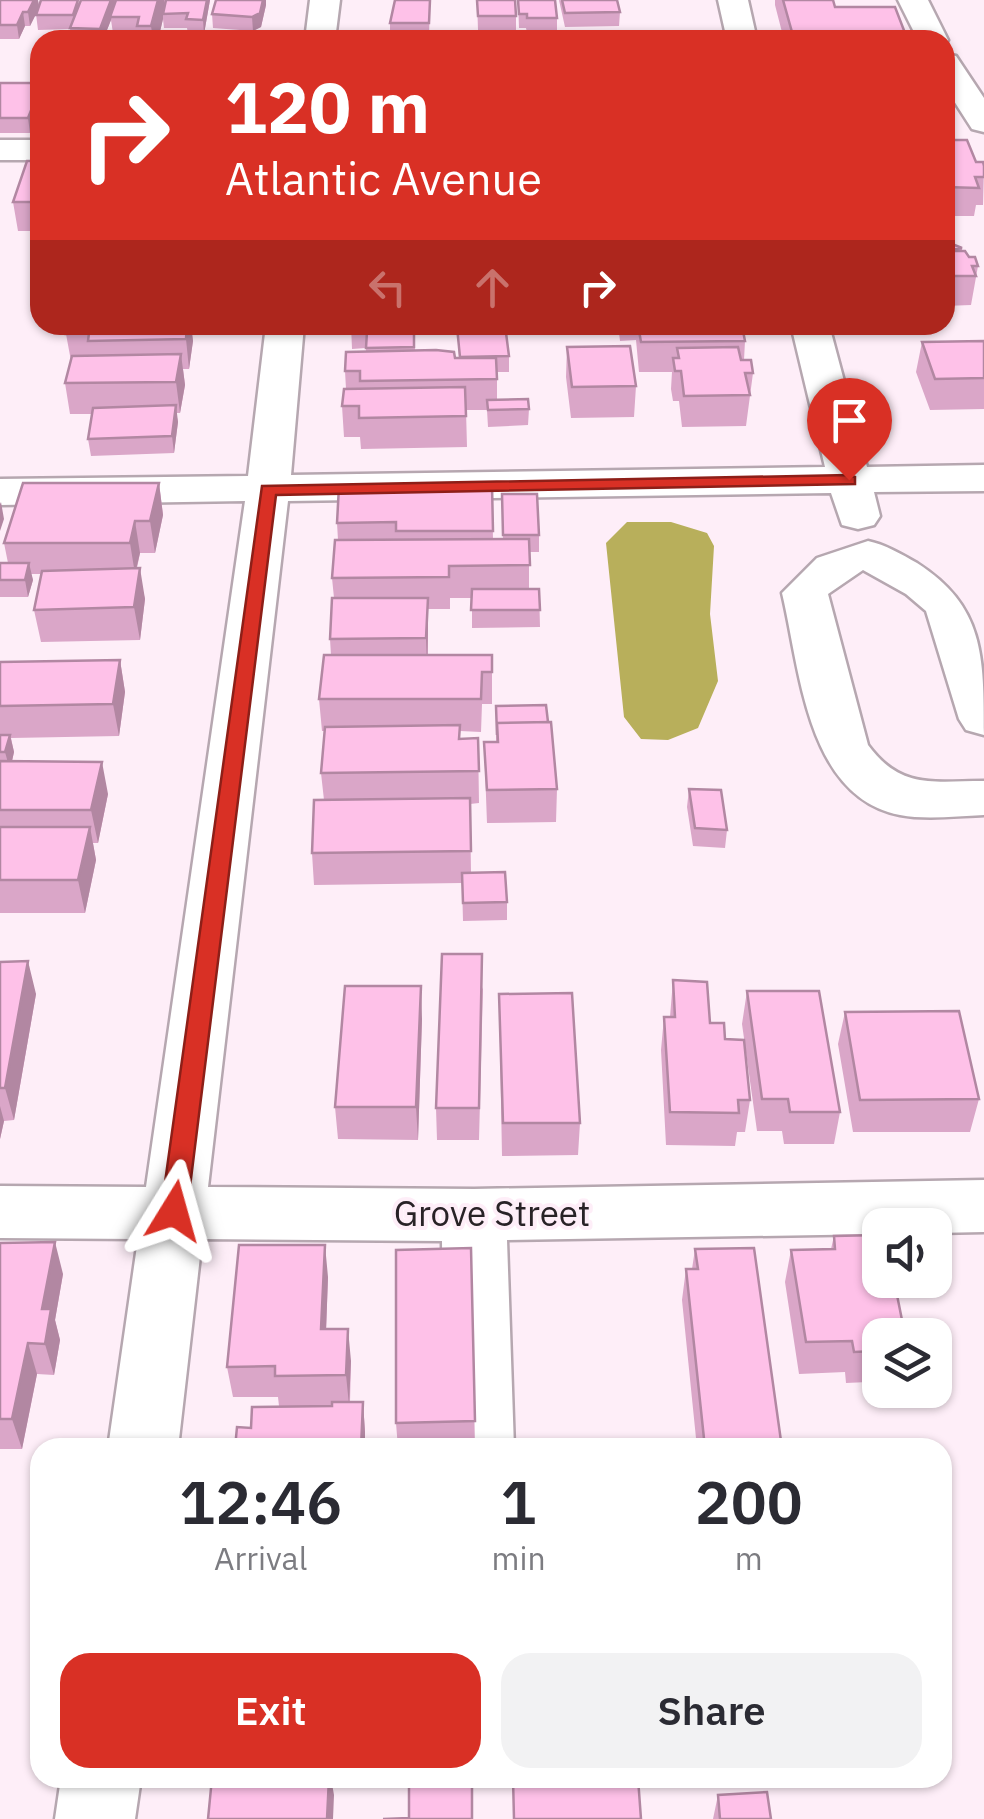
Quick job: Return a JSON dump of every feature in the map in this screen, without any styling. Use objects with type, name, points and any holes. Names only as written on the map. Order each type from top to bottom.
[{"type":"street","points":[[321,30],[325,0]]},
{"type":"street","points":[[732,0],[740,30]]},
{"type":"street","points":[[912,0],[928,30]]},
{"type":"street","points":[[955,87],[978,139]]},
{"type":"street","points":[[0,150],[30,150]]},
{"type":"street","points":[[145,1438],[268,490],[284,335]]},
{"type":"street","points":[[813,335],[868,554]]},
{"type":"street","points":[[0,492],[984,478]]},
{"type":"street","points":[[984,718],[947,605],[922,584],[868,554],[847,559],[820,574],[805,593],[842,747],[863,775],[903,799],[984,798]]},
{"type":"street","name":"Grove Street","points":[[0,1212],[474,1216],[984,1206]]},
{"type":"street","points":[[474,1216],[479,1438]]},
{"type":"street","points":[[96,1819],[100,1788]]},
{"type":"shaded area","points":[[627,522],[671,522],[707,533],[714,546],[710,614],[718,681],[698,728],[668,740],[641,739],[624,717],[606,543]]},
{"type":"building","points":[[0,0],[34,0],[17,25],[0,25]]},
{"type":"building","points":[[41,0],[78,0],[73,15],[36,15]]},
{"type":"building","points":[[81,0],[111,0],[100,29],[70,28]]},
{"type":"building","points":[[116,0],[158,0],[151,26],[137,26],[139,17],[110,17]]},
{"type":"building","points":[[166,0],[207,0],[203,20],[186,19],[188,13],[163,14]]},
{"type":"building","points":[[216,0],[263,0],[260,13],[252,17],[212,14]]},
{"type":"building","points":[[395,0],[430,0],[429,23],[390,23]]},
{"type":"building","points":[[477,0],[515,0],[516,16],[478,16]]},
{"type":"building","points":[[518,0],[555,0],[557,18],[527,18],[527,14],[519,14]]},
{"type":"building","points":[[562,0],[617,0],[620,12],[565,13]]},
{"type":"building","points":[[783,0],[833,0],[835,7],[895,7],[904,30],[791,30]]},
{"type":"building","points":[[0,83],[30,83],[28,118],[0,118]]},
{"type":"building","points":[[955,140],[967,140],[976,162],[983,162],[984,177],[975,177],[979,188],[955,187]]},
{"type":"building","points":[[27,161],[30,161],[30,202],[13,202]]},
{"type":"building","points":[[955,251],[975,257],[978,266],[972,266],[976,276],[955,276]]},
{"type":"building","points":[[89,335],[186,335],[186,339],[88,341]]},
{"type":"building","points":[[367,335],[414,335],[414,347],[366,348]]},
{"type":"building","points":[[458,335],[506,335],[509,356],[460,357]]},
{"type":"building","points":[[640,335],[744,335],[745,341],[641,342]]},
{"type":"building","points":[[984,341],[984,378],[935,379],[922,342]]},
{"type":"building","points":[[630,346],[636,386],[572,387],[567,347]]},
{"type":"building","points":[[738,347],[741,360],[751,360],[753,373],[745,373],[750,395],[684,396],[681,371],[675,371],[673,358],[679,358],[677,348]]},
{"type":"building","points":[[346,352],[454,352],[455,358],[496,358],[497,379],[360,381],[360,371],[345,371]]},
{"type":"building","points":[[181,354],[176,382],[65,383],[72,356]]},
{"type":"building","points":[[465,387],[466,416],[359,418],[359,406],[342,406],[344,389]]},
{"type":"building","points":[[528,399],[529,409],[488,410],[487,400]]},
{"type":"building","points":[[176,405],[172,436],[88,439],[93,408]]},
{"type":"building","points":[[23,483],[159,483],[150,521],[135,521],[130,543],[4,543]]},
{"type":"building","points":[[492,485],[493,531],[396,531],[396,522],[337,523],[339,486]]},
{"type":"building","points":[[502,494],[537,494],[539,535],[503,535]]},
{"type":"building","points":[[529,539],[530,565],[449,566],[449,577],[332,578],[335,540]]},
{"type":"building","points":[[0,563],[29,563],[25,580],[0,580]]},
{"type":"building","points":[[140,568],[134,607],[34,610],[42,571]]},
{"type":"building","points":[[472,589],[539,589],[540,610],[471,610]]},
{"type":"building","points":[[332,598],[428,598],[426,638],[330,639]]},
{"type":"building","points":[[324,655],[492,655],[492,672],[482,672],[481,699],[319,699]]},
{"type":"building","points":[[120,660],[113,704],[0,706],[0,662]]},
{"type":"building","points":[[546,705],[548,722],[497,723],[497,735],[496,706]]},
{"type":"building","points":[[551,722],[557,789],[487,790],[484,742],[498,742],[497,723]]},
{"type":"building","points":[[460,725],[459,739],[478,738],[479,771],[321,773],[325,727]]},
{"type":"building","points":[[0,735],[10,735],[5,752],[0,752]]},
{"type":"building","points":[[0,761],[102,762],[91,810],[0,810]]},
{"type":"building","points":[[689,789],[721,790],[727,830],[695,828]]},
{"type":"building","points":[[470,798],[471,851],[312,853],[314,800]]},
{"type":"building","points":[[0,827],[90,827],[78,880],[0,880]]},
{"type":"building","points":[[505,872],[507,902],[463,903],[462,873]]},
{"type":"building","points":[[442,954],[482,954],[479,1108],[436,1108]]},
{"type":"building","points":[[28,961],[5,1088],[0,1088],[0,962]]},
{"type":"building","points":[[673,980],[707,982],[710,1023],[724,1023],[725,1039],[744,1040],[750,1100],[738,1100],[739,1113],[670,1112],[664,1017],[675,1017]]},
{"type":"building","points":[[345,986],[421,986],[416,1107],[335,1107]]},
{"type":"building","points":[[747,991],[819,991],[840,1112],[790,1112],[788,1099],[762,1099]]},
{"type":"building","points":[[572,993],[580,1123],[503,1123],[499,994]]},
{"type":"building","points":[[959,1011],[979,1099],[860,1100],[845,1012]]},
{"type":"building","points":[[862,1235],[862,1298],[898,1298],[902,1318],[862,1318],[862,1352],[854,1352],[852,1341],[806,1342],[791,1250],[835,1249],[834,1236]]},
{"type":"building","points":[[55,1242],[42,1309],[51,1309],[45,1344],[28,1343],[12,1419],[0,1419],[0,1243]]},
{"type":"building","points":[[239,1245],[325,1245],[321,1329],[348,1329],[346,1375],[275,1376],[275,1366],[227,1367]]},
{"type":"building","points":[[471,1248],[475,1421],[396,1423],[396,1250]]},
{"type":"building","points":[[754,1248],[781,1438],[704,1438],[686,1269],[698,1269],[695,1249]]},
{"type":"building","points":[[332,1402],[363,1402],[361,1438],[236,1438],[237,1427],[251,1428],[252,1407],[332,1406]]},
{"type":"building","points":[[211,1788],[329,1788],[327,1819],[208,1819]]},
{"type":"building","points":[[409,1788],[472,1788],[472,1819],[383,1819],[409,1818]]},
{"type":"building","points":[[513,1788],[639,1788],[641,1819],[514,1819]]},
{"type":"building","points":[[767,1792],[771,1819],[720,1819],[718,1795]]},
{"type":"route","points":[[174,1211],[268,490],[849,480]]}]
